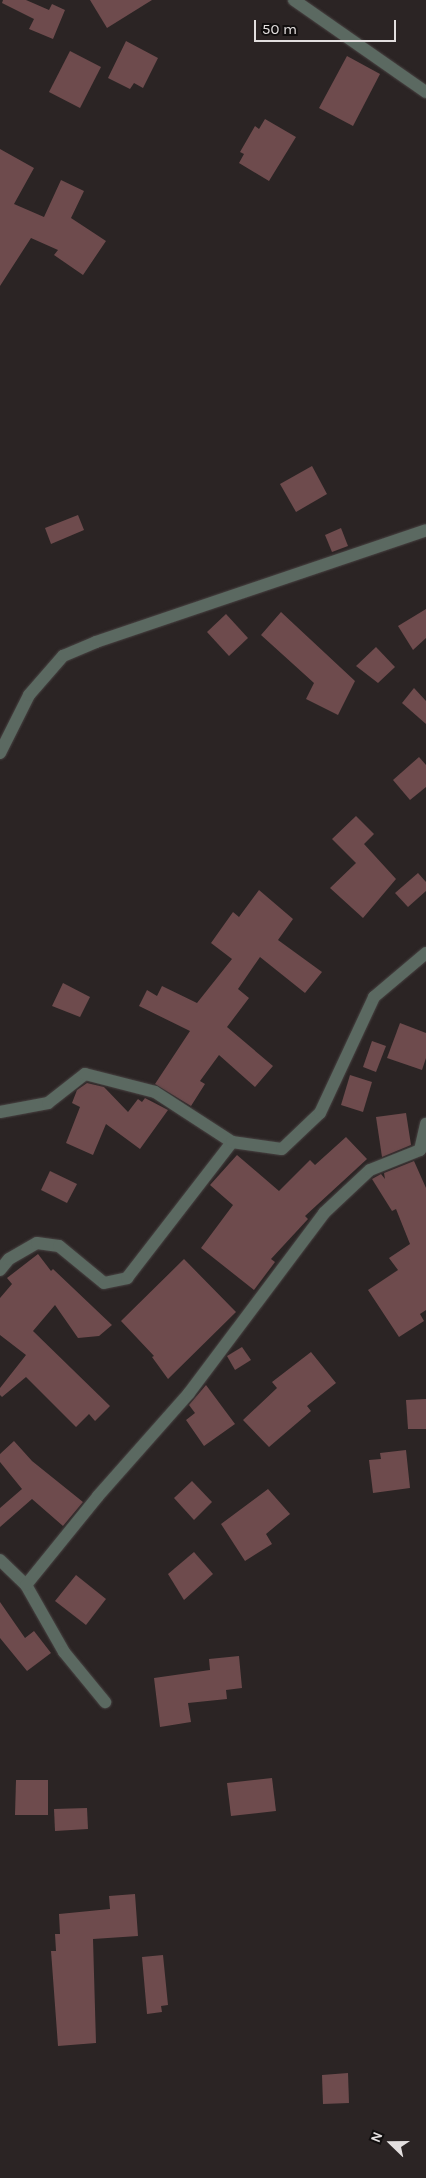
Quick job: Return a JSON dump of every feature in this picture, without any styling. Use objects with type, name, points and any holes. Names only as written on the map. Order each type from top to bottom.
[{"type":"street","points":[[294,0],[426,92]]},
{"type":"street","points":[[0,753],[28,695],[63,656],[96,642],[426,530]]},
{"type":"street","points":[[0,1112],[48,1103],[85,1074],[155,1092],[232,1142],[282,1149],[320,1113],[374,997],[426,954]]},
{"type":"street","points":[[26,1585],[98,1496],[189,1393],[324,1212],[370,1170],[420,1150],[426,1124]]},
{"type":"street","points":[[0,1270],[9,1259],[37,1243],[59,1246],[104,1283],[127,1278],[232,1142]]},
{"type":"street","points":[[0,1560],[26,1585],[64,1652],[105,1702]]},
{"type":"building","points":[[3,0],[26,0],[49,10],[52,4],[65,10],[53,39],[29,29],[34,19],[2,3]]},
{"type":"building","points":[[90,0],[152,0],[107,28]]},
{"type":"building","points":[[126,41],[158,58],[143,88],[134,83],[130,89],[108,78]]},
{"type":"building","points":[[70,51],[101,67],[80,108],[49,92]]},
{"type":"building","points":[[347,56],[380,74],[353,126],[319,108]]},
{"type":"building","points":[[265,119],[296,137],[269,181],[239,163],[244,154],[240,152],[255,126],[259,129]]},
{"type":"building","points":[[0,149],[34,168],[14,204],[44,217],[61,180],[84,191],[71,218],[106,241],[83,275],[54,255],[58,250],[31,238],[0,286]]},
{"type":"building","points":[[312,466],[327,494],[296,512],[280,484]]},
{"type":"building","points":[[78,515],[84,530],[51,544],[45,528]]},
{"type":"building","points":[[341,528],[348,546],[332,552],[325,535]]},
{"type":"building","points":[[426,609],[426,638],[413,650],[398,626]]},
{"type":"building","points":[[281,612],[355,681],[338,715],[306,699],[314,683],[261,635]]},
{"type":"building","points":[[226,614],[248,638],[229,656],[207,632]]},
{"type":"building","points":[[376,647],[395,667],[378,683],[356,666]]},
{"type":"building","points":[[414,688],[426,701],[426,724],[402,703]]},
{"type":"building","points":[[419,757],[426,765],[426,787],[410,800],[393,780]]},
{"type":"building","points":[[356,816],[374,834],[364,844],[396,879],[363,918],[330,888],[356,863],[332,839]]},
{"type":"building","points":[[418,873],[426,882],[426,891],[408,907],[395,893]]},
{"type":"building","points":[[259,890],[293,919],[278,940],[322,972],[305,993],[260,957],[238,989],[249,998],[227,1027],[273,1066],[255,1087],[219,1055],[200,1081],[205,1084],[191,1106],[155,1084],[190,1031],[139,1006],[147,990],[157,996],[162,986],[197,1003],[232,959],[211,943],[233,912],[239,917]]},
{"type":"building","points":[[63,983],[90,997],[80,1017],[52,1006]]},
{"type":"building","points":[[400,1023],[426,1033],[426,1058],[422,1070],[387,1058]]},
{"type":"building","points":[[372,1041],[386,1046],[376,1072],[363,1067]]},
{"type":"building","points":[[350,1075],[372,1082],[363,1112],[341,1105]]},
{"type":"building","points":[[87,1083],[104,1087],[128,1112],[138,1099],[142,1102],[145,1098],[168,1110],[140,1149],[106,1124],[93,1155],[66,1143],[80,1107],[72,1103],[77,1090]]},
{"type":"building","points":[[406,1113],[411,1145],[382,1157],[376,1117]]},
{"type":"building","points":[[346,1137],[367,1159],[305,1216],[308,1219],[271,1259],[275,1262],[254,1290],[201,1248],[233,1205],[210,1185],[237,1155],[279,1191],[310,1160],[315,1165]]},
{"type":"building","points":[[414,1161],[426,1188],[426,1310],[420,1314],[424,1321],[399,1337],[368,1290],[398,1270],[389,1258],[410,1244],[396,1209],[392,1211],[372,1179],[381,1174],[385,1179],[384,1173]]},
{"type":"building","points":[[50,1171],[77,1184],[67,1203],[41,1190]]},
{"type":"building","points":[[38,1254],[51,1271],[53,1269],[112,1325],[99,1336],[78,1338],[55,1305],[33,1331],[110,1406],[95,1421],[89,1414],[76,1427],[26,1377],[2,1397],[0,1395],[0,1388],[26,1355],[0,1335],[0,1298],[12,1284],[7,1278]]},
{"type":"building","points":[[184,1259],[236,1312],[168,1379],[152,1357],[154,1356],[121,1321]]},
{"type":"building","points":[[242,1347],[251,1360],[235,1370],[227,1356]]},
{"type":"building","points":[[311,1352],[336,1383],[307,1406],[311,1411],[269,1447],[243,1420],[277,1388],[272,1382]]},
{"type":"building","points":[[206,1385],[235,1424],[204,1446],[186,1420],[195,1413],[189,1405]]},
{"type":"building","points":[[426,1399],[426,1429],[408,1429],[406,1400]]},
{"type":"building","points":[[14,1441],[32,1461],[83,1502],[63,1526],[32,1499],[0,1527],[0,1508],[22,1489],[0,1462],[0,1454]]},
{"type":"building","points":[[406,1450],[410,1488],[373,1493],[369,1460],[381,1459],[380,1453]]},
{"type":"building","points":[[192,1481],[212,1502],[194,1520],[174,1498]]},
{"type":"building","points":[[268,1489],[290,1514],[266,1534],[272,1544],[245,1561],[221,1524]]},
{"type":"building","points":[[194,1552],[213,1574],[184,1600],[168,1574]]},
{"type":"building","points":[[76,1575],[106,1599],[86,1625],[55,1601]]},
{"type":"building","points":[[0,1602],[25,1638],[34,1631],[51,1653],[27,1671],[0,1638]]},
{"type":"building","points":[[239,1656],[242,1688],[226,1690],[227,1699],[188,1703],[191,1722],[160,1727],[154,1678],[210,1670],[209,1659]]},
{"type":"building","points":[[272,1778],[276,1811],[231,1816],[227,1783]]},
{"type":"building","points":[[16,1780],[48,1780],[48,1815],[15,1815]]},
{"type":"building","points":[[87,1808],[88,1829],[55,1831],[54,1809]]},
{"type":"building","points":[[135,1894],[138,1936],[93,1939],[96,2043],[58,2046],[51,1951],[56,1951],[55,1934],[60,1934],[59,1914],[110,1909],[109,1896]]},
{"type":"building","points":[[163,1955],[168,2005],[161,2006],[162,2012],[147,2014],[142,1957]]},
{"type":"building","points":[[348,2073],[349,2103],[323,2104],[322,2075]]}]
